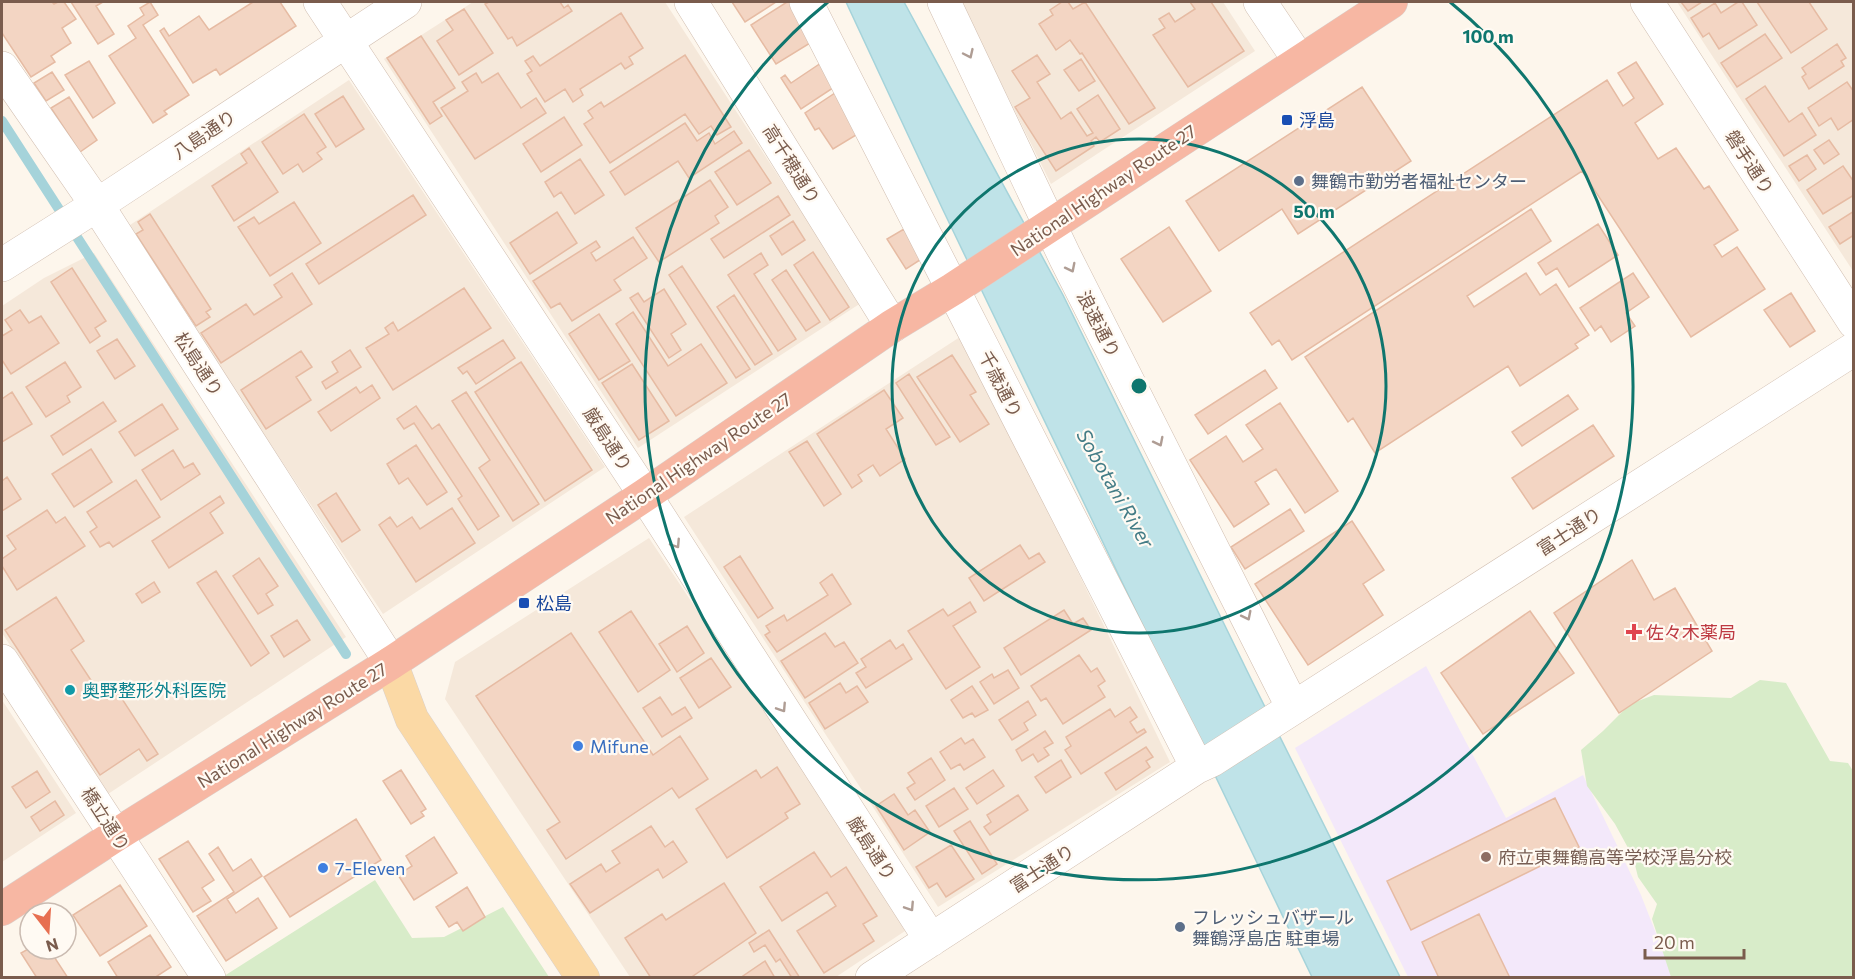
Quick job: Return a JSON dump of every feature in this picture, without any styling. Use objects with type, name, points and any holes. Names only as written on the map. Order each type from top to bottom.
[{"type":"highway","name":"National Highway Route 27","points":[[2,909],[390,663],[645,495],[892,326],[959,286],[1299,60],[1391,2]]},
{"type":"main road","points":[[390,663],[412,719],[583,978]]},
{"type":"street","name":"厳島通り","points":[[320,2],[645,495],[931,940]]},
{"type":"street","name":"八島通り","points":[[2,265],[405,2]]},
{"type":"street","name":"高千穂通り","points":[[691,2],[892,326]]},
{"type":"street","name":"千歳通り","points":[[806,2],[959,286],[1205,764]]},
{"type":"street","name":"浪速通り","points":[[944,2],[1047,228],[1076,278],[1289,710]]},
{"type":"street","points":[[1260,2],[1299,60]]},
{"type":"street","name":"磐手通り","points":[[1647,2],[1854,322]]},
{"type":"street","name":"松島通り","points":[[2,68],[97,205],[390,663]]},
{"type":"street","name":"富士通り","points":[[872,978],[1854,349]]},
{"type":"street","name":"橋立通り","points":[[2,661],[209,978]]},
{"type":"shaded area","points":[[473,2],[665,2],[861,303],[638,448],[384,59]]},
{"type":"shaded area","points":[[961,2],[1223,2],[1255,51],[1051,184]]},
{"type":"shaded area","points":[[1677,2],[1853,2],[1853,271]]},
{"type":"shaded area","points":[[349,80],[605,467],[383,614],[127,227]]},
{"type":"shaded area","points":[[94,253],[346,637],[108,794],[2,633],[2,306],[44,278]]},
{"type":"shaded area","points":[[963,335],[1170,762],[938,907],[684,517]]},
{"type":"shaded area","points":[[649,538],[847,835],[905,931],[836,977],[630,977],[445,699],[455,662]]},
{"type":"shaded area","name":"府立東舞鶴高等学校浮島分校","points":[[1426,666],[1506,818],[1583,775],[1641,895],[1673,977],[1408,977],[1295,748]]},
{"type":"shaded area","points":[[2,700],[76,813],[2,862]]},
{"type":"green space","points":[[1760,680],[1786,683],[1830,761],[1848,763],[1853,771],[1853,977],[1671,977],[1652,919],[1657,904],[1638,877],[1633,857],[1615,824],[1587,786],[1581,750],[1630,704],[1654,695],[1731,698]]},
{"type":"green space","points":[[375,880],[412,938],[444,937],[503,907],[549,977],[221,978]]},
{"type":"water","name":"Sobotani River","points":[[846,2],[904,2],[1063,295],[1400,977],[1312,977],[943,210]]},
{"type":"building","points":[[2,2],[52,2],[54,4],[64,2],[76,19],[62,28],[71,43],[51,56],[55,62],[31,77],[2,33]]},
{"type":"building","points":[[71,2],[103,2],[96,6],[114,34],[98,44]]},
{"type":"building","points":[[150,2],[158,15],[143,25],[189,95],[164,111],[167,114],[153,123],[109,56],[136,38],[128,26],[144,15],[140,8]]},
{"type":"building","points":[[253,2],[280,2],[296,26],[220,75],[216,69],[193,83],[160,31],[164,28],[169,36],[199,16],[209,30]]},
{"type":"building","points":[[489,2],[560,2],[564,8],[568,5],[572,11],[517,46],[512,37],[508,39],[485,4]]},
{"type":"building","points":[[732,2],[776,2],[745,22]]},
{"type":"building","points":[[790,2],[815,40],[776,64],[751,25]]},
{"type":"building","points":[[1062,2],[1068,2],[1073,9],[1085,2],[1155,108],[1129,124],[1082,53],[1080,54],[1070,40],[1056,50],[1039,24],[1053,15],[1050,10]]},
{"type":"building","points":[[1190,2],[1211,2],[1244,51],[1188,87],[1153,35],[1165,28],[1159,19],[1169,13],[1175,22],[1195,9]]},
{"type":"building","points":[[1681,2],[1702,2],[1688,11]]},
{"type":"building","points":[[1738,2],[1742,2],[1757,25],[1719,49],[1709,33],[1703,37],[1691,18],[1715,3],[1721,13]]},
{"type":"building","points":[[1757,2],[1809,2],[1827,29],[1791,53]]},
{"type":"building","points":[[464,9],[493,53],[459,75],[437,41],[453,30],[446,20]]},
{"type":"building","points":[[621,13],[643,48],[629,57],[633,64],[625,69],[621,63],[580,89],[583,95],[573,102],[565,89],[545,102],[527,74],[532,71],[525,61],[533,56],[540,66]]},
{"type":"building","points":[[1765,34],[1782,58],[1737,87],[1721,63]]},
{"type":"building","points":[[421,36],[455,88],[433,102],[442,116],[430,124],[387,58]]},
{"type":"building","points":[[1837,44],[1846,58],[1841,61],[1844,66],[1809,89],[1802,77],[1806,74],[1802,68]]},
{"type":"building","points":[[685,55],[731,127],[717,135],[711,126],[699,134],[685,114],[610,163],[584,124],[593,118],[588,111],[601,102],[604,107]]},
{"type":"building","points":[[1037,55],[1050,74],[1037,82],[1061,119],[1071,112],[1087,136],[1093,133],[1077,109],[1098,95],[1120,129],[1100,142],[1096,137],[1091,141],[1094,146],[1056,171],[1015,107],[1030,98],[1012,71]]},
{"type":"building","points":[[1081,59],[1095,81],[1079,91],[1064,70]]},
{"type":"building","points":[[89,61],[115,103],[93,118],[65,75]]},
{"type":"building","points":[[824,61],[839,84],[801,109],[781,78],[785,75],[791,83]]},
{"type":"building","points":[[1636,62],[1663,104],[1635,123],[1658,159],[1676,148],[1704,189],[1709,186],[1738,230],[1714,245],[1722,257],[1737,247],[1765,289],[1691,337],[1582,171],[1292,360],[1279,340],[1272,345],[1250,313],[1607,80],[1623,106],[1634,98],[1618,73]]},
{"type":"building","points":[[52,72],[64,90],[46,101],[34,83]]},
{"type":"building","points":[[476,73],[482,83],[498,73],[521,108],[536,98],[546,113],[475,159],[441,108],[468,91],[462,82]]},
{"type":"building","points":[[1847,82],[1854,92],[1854,119],[1838,130],[1831,118],[1819,126],[1808,108]]},
{"type":"building","points":[[1765,86],[1789,122],[1802,113],[1816,135],[1784,156],[1746,99]]},
{"type":"building","name":"舞鶴市勤労者福祉センター","points":[[1362,87],[1411,161],[1298,234],[1282,209],[1219,251],[1186,201]]},
{"type":"building","points":[[835,93],[861,132],[833,149],[819,128],[815,130],[805,113]]},
{"type":"building","points":[[343,96],[364,129],[336,147],[315,114]]},
{"type":"building","points":[[69,97],[97,140],[80,152],[51,108]]},
{"type":"building","points":[[304,114],[326,147],[317,153],[322,159],[303,172],[298,164],[283,174],[262,142]]},
{"type":"building","points":[[564,117],[582,145],[541,172],[523,144]]},
{"type":"building","points":[[685,123],[697,141],[709,133],[715,144],[734,131],[742,143],[689,178],[678,161],[625,195],[610,172]]},
{"type":"building","points":[[1829,140],[1839,154],[1824,164],[1814,150]]},
{"type":"building","points":[[249,148],[278,192],[234,221],[212,186],[247,163],[241,154]]},
{"type":"building","points":[[749,150],[771,183],[737,205],[715,172]]},
{"type":"building","points":[[1807,155],[1816,169],[1799,181],[1789,166]]},
{"type":"building","points":[[580,159],[604,195],[575,214],[561,192],[554,197],[545,182]]},
{"type":"building","points":[[1843,166],[1854,182],[1854,195],[1823,214],[1807,190]]},
{"type":"building","points":[[710,180],[728,207],[715,216],[719,223],[659,262],[636,228]]},
{"type":"building","points":[[413,195],[426,215],[319,284],[306,264]]},
{"type":"building","points":[[778,196],[790,215],[724,258],[711,239]]},
{"type":"building","points":[[294,202],[321,243],[270,276],[238,227],[254,217],[259,224]]},
{"type":"building","points":[[1531,209],[1551,241],[1467,296],[1474,307],[1526,273],[1540,295],[1556,284],[1589,335],[1575,344],[1578,348],[1520,386],[1508,366],[1375,453],[1353,418],[1348,422],[1305,357]]},
{"type":"building","points":[[1854,211],[1854,235],[1840,244],[1829,227]]},
{"type":"building","points":[[557,212],[577,243],[530,274],[510,243]]},
{"type":"building","points":[[150,214],[211,309],[206,312],[210,317],[196,326],[136,234],[143,230],[138,222]]},
{"type":"building","points":[[793,221],[805,240],[782,255],[770,236]]},
{"type":"building","points":[[1598,224],[1618,255],[1569,287],[1557,268],[1546,275],[1538,263]]},
{"type":"building","points":[[1169,227],[1211,291],[1163,322],[1121,259]]},
{"type":"building","points":[[904,229],[923,258],[906,269],[887,239]]},
{"type":"building","points":[[633,237],[647,258],[614,280],[621,290],[572,321],[560,303],[551,308],[533,281],[596,241],[600,247],[591,253],[596,261]]},
{"type":"building","points":[[813,252],[849,307],[830,320],[794,265]]},
{"type":"building","points":[[761,253],[768,265],[754,274],[796,339],[778,351],[728,275]]},
{"type":"building","points":[[682,266],[750,369],[736,378],[669,275]]},
{"type":"building","points":[[72,268],[106,321],[95,328],[100,336],[90,343],[51,282]]},
{"type":"building","points":[[786,270],[820,322],[806,331],[772,280]]},
{"type":"building","points":[[292,273],[312,304],[221,363],[201,333],[246,304],[254,315],[282,297],[274,285]]},
{"type":"building","points":[[1633,273],[1649,297],[1626,313],[1635,326],[1611,342],[1601,326],[1595,331],[1580,308]]},
{"type":"building","points":[[464,288],[491,328],[393,390],[366,348],[389,334],[385,328],[393,322],[398,331]]},
{"type":"building","points":[[664,289],[686,324],[671,334],[681,350],[669,358],[630,298],[638,293],[644,302]]},
{"type":"building","points":[[1791,293],[1815,331],[1790,347],[1764,310]]},
{"type":"building","points":[[734,295],[772,354],[755,365],[717,307]]},
{"type":"building","points":[[20,310],[29,323],[41,316],[59,343],[11,374],[2,360],[2,336],[12,330],[5,320]]},
{"type":"building","points":[[633,312],[668,366],[701,344],[727,383],[676,416],[616,324]]},
{"type":"building","points":[[599,314],[630,361],[599,380],[569,334]]},
{"type":"building","points":[[117,339],[135,366],[115,379],[97,351]]},
{"type":"building","points":[[503,340],[515,358],[476,384],[467,371],[463,374],[458,368]]},
{"type":"building","points":[[350,350],[361,367],[326,389],[322,382],[338,372],[332,362]]},
{"type":"building","points":[[301,351],[312,367],[296,377],[311,400],[266,429],[241,390]]},
{"type":"building","points":[[952,355],[976,392],[970,395],[989,424],[960,442],[917,377]]},
{"type":"building","points":[[65,362],[81,387],[67,396],[70,402],[46,417],[26,387]]},
{"type":"building","points":[[521,362],[592,470],[545,501],[475,392]]},
{"type":"building","points":[[632,364],[669,421],[639,440],[602,383]]},
{"type":"building","points":[[1265,370],[1277,388],[1208,434],[1195,415]]},
{"type":"building","points":[[909,374],[950,437],[936,445],[896,383]]},
{"type":"building","points":[[372,385],[380,398],[331,431],[318,412],[356,387],[360,393]]},
{"type":"building","points":[[884,390],[903,418],[886,429],[905,459],[880,476],[873,465],[858,475],[862,481],[852,488],[817,434]]},
{"type":"building","points":[[12,392],[32,424],[2,442],[2,399]]},
{"type":"building","points":[[466,392],[539,504],[513,521],[479,468],[490,460],[452,401]]},
{"type":"building","points":[[1568,395],[1578,409],[1522,446],[1512,432]]},
{"type":"building","points":[[103,402],[116,421],[63,455],[51,436]]},
{"type":"building","points":[[1280,403],[1338,491],[1305,513],[1276,469],[1255,482],[1269,504],[1234,527],[1190,460],[1226,436],[1243,462],[1263,449],[1246,425]]},
{"type":"building","points":[[162,404],[178,429],[135,456],[119,432]]},
{"type":"building","points":[[416,406],[432,429],[439,424],[499,516],[478,530],[458,499],[462,496],[414,423],[404,429],[397,419]]},
{"type":"building","points":[[1593,425],[1614,456],[1533,509],[1512,478]]},
{"type":"building","points":[[807,441],[841,494],[824,506],[789,452]]},
{"type":"building","points":[[416,445],[447,492],[427,505],[408,478],[399,484],[387,464]]},
{"type":"building","points":[[91,449],[112,482],[74,507],[52,474]]},
{"type":"building","points":[[173,450],[184,468],[193,463],[200,474],[161,500],[142,470]]},
{"type":"building","points":[[7,477],[21,499],[2,511],[2,481]]},
{"type":"building","points":[[136,480],[160,517],[113,547],[109,542],[100,547],[90,532],[97,527],[87,512]]},
{"type":"building","points":[[336,493],[360,530],[342,542],[318,505]]},
{"type":"building","points":[[220,496],[224,503],[210,513],[223,533],[169,568],[152,541]]},
{"type":"building","points":[[452,508],[475,543],[416,582],[379,525],[390,517],[397,527],[412,517],[420,529]]},
{"type":"building","points":[[1290,509],[1304,531],[1245,569],[1231,547]]},
{"type":"building","points":[[47,510],[56,523],[65,517],[85,546],[17,590],[2,566],[2,559],[16,549],[7,536]]},
{"type":"building","points":[[1352,521],[1384,570],[1363,584],[1383,615],[1308,665],[1255,584]]},
{"type":"building","points":[[1020,545],[1029,559],[1039,553],[1045,562],[984,601],[969,578]]},
{"type":"building","points":[[740,556],[773,608],[758,618],[724,567]]},
{"type":"building","points":[[259,558],[278,586],[266,594],[273,605],[258,614],[233,576]]},
{"type":"building","name":"佐々木薬局","points":[[1632,560],[1654,600],[1675,588],[1712,651],[1619,713],[1554,613]]},
{"type":"building","points":[[216,571],[269,653],[251,666],[197,583]]},
{"type":"building","points":[[832,574],[851,604],[777,652],[765,635],[770,632],[766,626],[784,615],[787,621],[828,595],[820,583]]},
{"type":"building","points":[[154,582],[160,592],[142,603],[136,594]]},
{"type":"building","name":"奥野整形外科医院","points":[[56,597],[84,641],[71,650],[100,694],[113,685],[158,754],[147,761],[139,749],[100,775],[5,630]]},
{"type":"building","points":[[970,602],[976,612],[953,626],[980,667],[946,689],[908,631],[943,609],[948,616]]},
{"type":"building","points":[[1064,610],[1073,624],[1083,618],[1091,630],[1021,675],[1004,648]]},
{"type":"building","points":[[631,611],[670,670],[638,692],[599,632]]},
{"type":"building","points":[[1530,611],[1574,673],[1483,734],[1441,673]]},
{"type":"building","points":[[297,620],[310,640],[284,657],[271,636]]},
{"type":"building","points":[[687,626],[704,653],[677,672],[659,644]]},
{"type":"building","name":"Mifune","points":[[571,633],[653,755],[680,736],[708,779],[679,798],[672,788],[566,859],[547,830],[560,822],[476,696]]},
{"type":"building","points":[[825,633],[835,647],[844,642],[858,663],[805,698],[781,661]]},
{"type":"building","points":[[890,640],[896,649],[903,644],[912,659],[866,688],[856,673],[866,667],[861,659]]},
{"type":"building","points":[[1079,655],[1091,672],[1097,668],[1105,681],[1098,686],[1105,697],[1063,724],[1046,698],[1041,701],[1031,686]]},
{"type":"building","points":[[711,658],[731,687],[699,708],[680,678]]},
{"type":"building","points":[[1008,670],[1019,688],[994,704],[980,682],[992,674],[994,678]]},
{"type":"building","points":[[840,683],[846,693],[857,686],[868,702],[825,729],[809,703]]},
{"type":"building","points":[[972,686],[988,710],[975,717],[972,713],[963,718],[951,700]]},
{"type":"building","points":[[660,697],[672,715],[685,707],[692,718],[662,737],[643,708]]},
{"type":"building","points":[[1028,701],[1036,715],[1024,723],[1028,730],[1012,740],[999,720]]},
{"type":"building","points":[[1130,707],[1137,717],[1130,722],[1137,733],[1144,729],[1146,732],[1081,774],[1065,750],[1071,746],[1066,737],[1110,709],[1115,717]]},
{"type":"building","points":[[1045,731],[1053,743],[1044,748],[1049,755],[1038,762],[1033,754],[1022,761],[1016,750]]},
{"type":"building","points":[[961,738],[965,744],[973,739],[985,757],[964,770],[960,764],[951,769],[940,752]]},
{"type":"building","points":[[1146,747],[1153,757],[1146,761],[1150,767],[1116,790],[1105,773]]},
{"type":"building","points":[[931,758],[945,780],[915,800],[907,788],[915,783],[908,773]]},
{"type":"building","points":[[1061,760],[1071,777],[1046,793],[1035,777]]},
{"type":"building","points":[[777,767],[800,804],[785,813],[788,818],[727,858],[696,809],[756,770],[761,778]]},
{"type":"building","points":[[401,770],[426,809],[421,812],[424,816],[411,824],[383,781]]},
{"type":"building","points":[[993,770],[1004,786],[977,804],[966,788]]},
{"type":"building","points":[[37,771],[50,792],[26,808],[12,787]]},
{"type":"building","points":[[954,788],[968,809],[939,827],[926,806]]},
{"type":"building","points":[[894,794],[908,815],[915,810],[930,832],[904,850],[876,806]]},
{"type":"building","points":[[1018,795],[1028,810],[990,835],[984,827],[991,822],[987,815]]},
{"type":"building","points":[[1555,798],[1579,847],[1411,930],[1387,881]]},
{"type":"building","points":[[55,801],[64,815],[40,831],[31,817]]},
{"type":"building","name":"7-Eleven","points":[[356,819],[381,860],[290,917],[264,877]]},
{"type":"building","points":[[970,821],[997,864],[982,874],[954,831]]},
{"type":"building","points":[[651,826],[665,847],[673,841],[687,862],[663,878],[658,869],[590,913],[570,884],[601,864],[606,872],[620,863],[612,851]]},
{"type":"building","points":[[434,837],[457,873],[414,900],[398,875],[412,866],[406,856]]},
{"type":"building","points":[[188,841],[214,880],[202,888],[211,901],[193,912],[159,859]]},
{"type":"building","points":[[951,845],[974,879],[946,897],[937,883],[929,888],[916,867]]},
{"type":"building","points":[[218,847],[233,871],[251,859],[262,876],[227,899],[236,913],[258,898],[277,928],[226,961],[197,916],[234,892],[209,854]]},
{"type":"building","points":[[814,852],[831,877],[846,867],[877,916],[863,924],[874,941],[824,973],[797,931],[836,906],[827,892],[782,921],[760,887]]},
{"type":"building","points":[[724,883],[756,933],[690,978],[651,978],[625,938],[662,914],[666,920]]},
{"type":"building","points":[[120,885],[147,926],[100,956],[78,923],[78,912]]},
{"type":"building","points":[[467,887],[485,917],[463,931],[457,922],[449,927],[436,907]]},
{"type":"building","points":[[1479,914],[1510,978],[1439,978],[1422,942]]},
{"type":"building","points":[[769,930],[800,978],[792,978],[780,959],[776,962],[765,945],[754,952],[749,943]]},
{"type":"building","points":[[150,935],[171,967],[157,976],[158,978],[118,978],[108,962]]},
{"type":"building","points":[[26,961],[57,961],[68,978],[37,978]]},
{"type":"building","points":[[765,961],[775,978],[740,978]]},
{"type":"waterway","points":[[2,121],[346,654]]},
{"type":"place","name":"浮島","points":[[1287,120]]},
{"type":"place","name":"舞鶴市勤労者福祉センター","points":[[1299,181]]},
{"type":"place","name":"松島","points":[[524,603]]},
{"type":"place","name":"佐々木薬局","points":[[1634,632]]},
{"type":"place","name":"奥野整形外科医院","points":[[70,690]]},
{"type":"place","name":"Mifune","points":[[578,746]]},
{"type":"place","name":"府立東舞鶴高等学校浮島分校","points":[[1486,857]]},
{"type":"place","name":"7-Eleven","points":[[323,868]]},
{"type":"place","name":"フレッシュバザール 舞鶴浮島店 駐車場","points":[[1180,927]]}]
